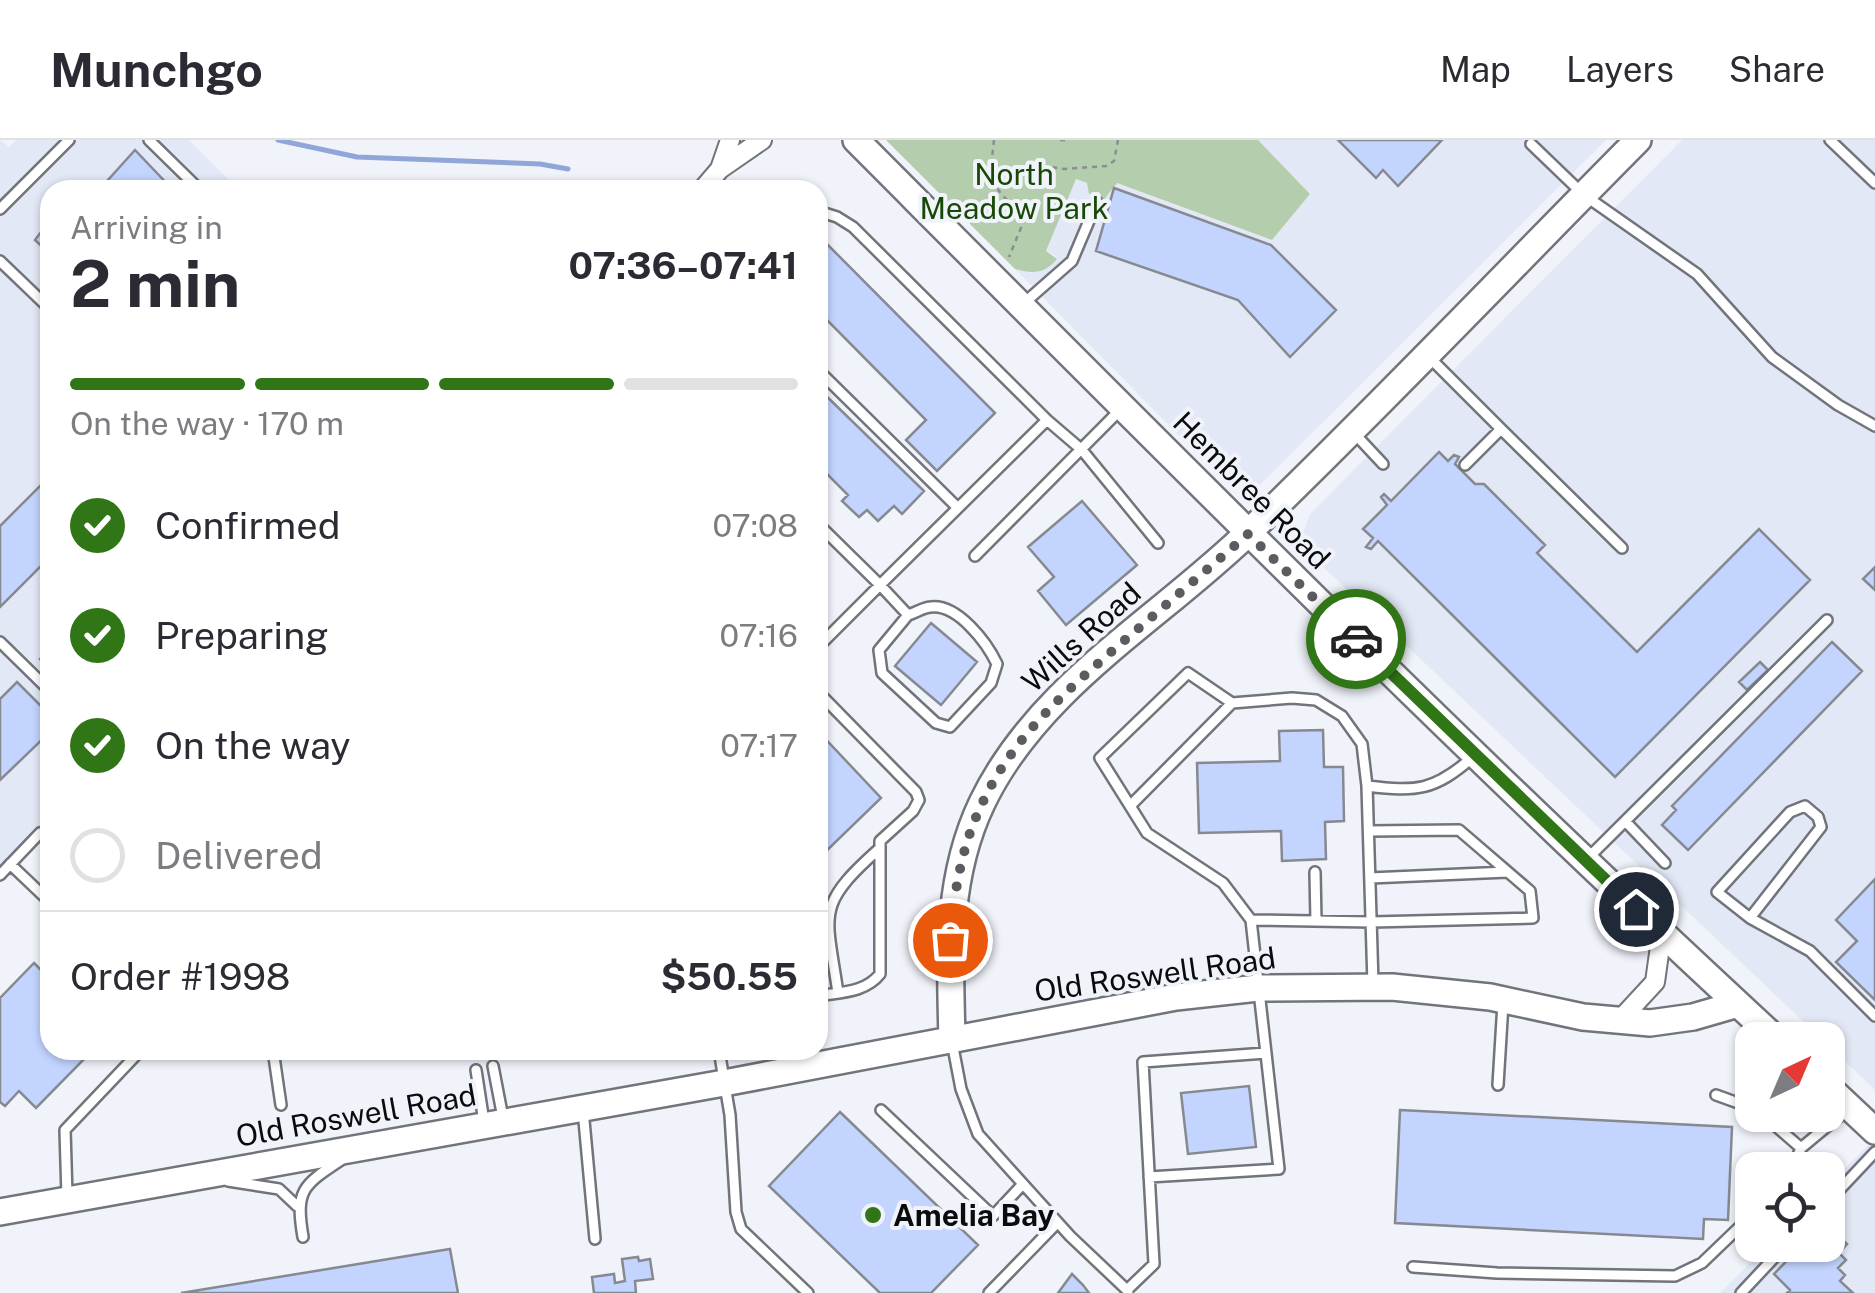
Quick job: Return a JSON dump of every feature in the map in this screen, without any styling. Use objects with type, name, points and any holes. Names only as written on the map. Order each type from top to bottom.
[{"type":"street","points":[[720,169],[730,140]]},
{"type":"street","points":[[711,180],[762,140]]},
{"type":"street","name":"Hembree Road","points":[[856,140],[1248,534],[1584,862],[1738,1004]]},
{"type":"street","name":"Wills Road","points":[[952,1040],[950,940],[955,888],[970,832],[997,774],[1024,736],[1055,701],[1248,534],[1638,140]]},
{"type":"street","points":[[1618,1022],[1655,982],[1662,932]]},
{"type":"street","name":"Old Roswell Road","points":[[0,1212],[1176,998],[1258,988],[1374,987],[1503,999],[1618,1022],[1678,1020],[1738,1004]]},
{"type":"street","points":[[1738,1004],[1758,1022]]},
{"type":"street","points":[[1845,1100],[1866,1116]]},
{"type":"lane","points":[[0,208],[69,140]]},
{"type":"lane","points":[[149,140],[190,180]]},
{"type":"lane","points":[[1830,140],[1875,183]]},
{"type":"lane","points":[[1532,144],[1584,195],[1698,274],[1772,357],[1838,406],[1875,426]]},
{"type":"lane","points":[[1021,306],[1072,262],[1096,202]]},
{"type":"lane","points":[[828,216],[854,227],[1047,420],[1082,450],[1158,542]]},
{"type":"lane","points":[[0,262],[40,300]]},
{"type":"lane","points":[[1426,354],[1622,548]]},
{"type":"lane","points":[[828,380],[958,508]]},
{"type":"lane","points":[[975,556],[1123,408]]},
{"type":"lane","points":[[828,637],[1047,420]]},
{"type":"lane","points":[[1465,465],[1500,429]]},
{"type":"lane","points":[[1351,430],[1383,464]]},
{"type":"lane","points":[[828,534],[908,616]]},
{"type":"lane","points":[[931,606],[949,608],[988,646],[997,664],[991,683],[950,727],[936,722],[882,673],[879,650],[908,616],[931,606]]},
{"type":"lane","points":[[1584,862],[1827,620]]},
{"type":"lane","points":[[0,642],[40,682]]},
{"type":"lane","points":[[1149,1177],[1278,1168],[1251,920],[1223,883],[1147,833],[1100,758],[1188,673],[1232,703],[1316,700],[1342,716],[1362,744],[1374,987]]},
{"type":"lane","points":[[828,702],[916,792],[919,800],[913,811],[880,841],[880,974],[871,985],[828,994]]},
{"type":"lane","points":[[1131,805],[1232,703]]},
{"type":"lane","points":[[1367,786],[1410,791],[1451,776],[1475,755]]},
{"type":"lane","points":[[1750,918],[1821,827],[1818,817],[1804,806],[1790,812],[1717,892],[1750,918],[1810,951],[1875,1016]]},
{"type":"lane","points":[[1626,822],[1665,863]]},
{"type":"lane","points":[[1251,920],[1533,918],[1530,891],[1460,830],[1368,831]]},
{"type":"lane","points":[[0,875],[40,833]]},
{"type":"lane","points":[[838,993],[828,918],[831,902],[840,887],[880,848]]},
{"type":"lane","points":[[10,864],[40,892]]},
{"type":"lane","points":[[1315,872],[1316,922]]},
{"type":"lane","points":[[1370,878],[1508,872]]},
{"type":"lane","points":[[1498,1085],[1503,999]]},
{"type":"lane","name":"Wills Road","points":[[952,1040],[961,1088],[978,1134],[1022,1186],[1129,1292]]},
{"type":"lane","points":[[1129,1292],[1154,1264],[1143,1062],[1266,1053]]},
{"type":"lane","points":[[68,1200],[64,1130],[132,1060]]},
{"type":"lane","points":[[275,1060],[282,1105]]},
{"type":"lane","points":[[720,1060],[730,1116],[736,1212],[741,1229],[808,1293]]},
{"type":"lane","points":[[493,1066],[494,1123]]},
{"type":"lane","points":[[476,1070],[494,1123]]},
{"type":"lane","points":[[1716,1095],[1735,1102]]},
{"type":"lane","points":[[582,1107],[595,1240]]},
{"type":"lane","points":[[881,1110],[992,1216],[1022,1186]]},
{"type":"lane","points":[[1799,1152],[1866,1116]]},
{"type":"lane","points":[[1783,1132],[1801,1148]]},
{"type":"lane","points":[[303,1237],[298,1206],[301,1191],[362,1147]]},
{"type":"lane","points":[[1845,1184],[1875,1152]]},
{"type":"lane","points":[[199,1176],[279,1189],[298,1206]]},
{"type":"lane","points":[[989,1293],[1057,1222]]},
{"type":"lane","points":[[1413,1267],[1498,1273],[1675,1276],[1702,1263],[1735,1232]]},
{"type":"lane","points":[[1741,1293],[1770,1262]]},
{"type":"lane","points":[[1749,1284],[1759,1293]]},
{"type":"path","points":[[994,140],[993,184],[1024,218],[1009,257]]},
{"type":"path","points":[[1060,140],[1070,140]]},
{"type":"path","points":[[991,168],[1106,166],[1114,160],[1118,140]]},
{"type":"shaded area","points":[[0,140],[9,147],[16,140],[189,140],[229,180],[40,180],[40,832],[0,870]]},
{"type":"shaded area","points":[[1258,140],[1606,140],[1259,486],[1240,486],[1218,475],[1015,269],[1031,273],[1052,264],[1055,255],[1046,252],[1075,179],[1087,183],[1103,201],[1116,183],[1272,240],[1310,194]]},
{"type":"shaded area","points":[[1682,140],[1875,140],[1875,1090],[1845,1061],[1845,1022],[1804,1022],[1299,544],[1310,514]]},
{"type":"shaded area","points":[[1875,1138],[1875,1293],[1720,1293],[1751,1262],[1845,1262],[1845,1169]]},
{"type":"green space","name":"North Meadow Park","points":[[886,140],[1258,140],[1310,194],[1272,240],[1117,183],[1103,201],[1089,194],[1087,183],[1076,179],[1046,251],[1057,259],[1043,270],[1027,272],[1015,269]]},
{"type":"building","points":[[1338,140],[1442,140],[1398,186],[1383,170],[1376,178]]},
{"type":"building","points":[[135,150],[164,180],[108,180]]},
{"type":"building","points":[[1114,188],[1271,245],[1336,310],[1290,357],[1238,300],[1096,251]]},
{"type":"building","points":[[828,245],[995,413],[937,471],[906,440],[926,420],[828,321]]},
{"type":"building","points":[[828,398],[924,491],[902,514],[894,506],[878,521],[867,510],[859,517],[842,501],[848,495],[828,475]]},
{"type":"building","points":[[1439,452],[1448,461],[1454,455],[1459,457],[1455,464],[1475,484],[1484,484],[1545,545],[1537,553],[1637,652],[1759,529],[1810,580],[1615,777],[1378,541],[1371,549],[1366,547],[1373,538],[1363,529],[1387,505],[1381,497],[1384,494],[1391,501]]},
{"type":"building","points":[[40,486],[40,567],[0,607],[0,526]]},
{"type":"building","points":[[1082,501],[1137,565],[1066,625],[1038,591],[1054,577],[1028,547]]},
{"type":"building","points":[[1875,567],[1875,590],[1863,579]]},
{"type":"building","points":[[931,623],[977,662],[941,705],[895,666]]},
{"type":"building","points":[[1832,642],[1862,671],[1688,850],[1662,825],[1676,810],[1672,806]]},
{"type":"building","points":[[1760,662],[1768,670],[1747,690],[1739,682]]},
{"type":"building","points":[[17,682],[40,705],[40,742],[0,780],[0,699]]},
{"type":"building","points":[[1323,730],[1324,767],[1343,767],[1344,821],[1325,822],[1326,859],[1282,861],[1281,831],[1199,833],[1197,763],[1280,761],[1279,731]]},
{"type":"building","points":[[828,742],[881,798],[828,849]]},
{"type":"building","points":[[1875,879],[1875,1000],[1836,962],[1857,941],[1836,920]]},
{"type":"building","points":[[34,963],[40,969],[40,1060],[83,1060],[36,1108],[19,1091],[5,1106],[0,1102],[0,998]]},
{"type":"building","points":[[1249,1086],[1256,1147],[1188,1154],[1181,1093]]},
{"type":"building","points":[[1400,1110],[1732,1127],[1728,1220],[1704,1219],[1703,1239],[1395,1223]]},
{"type":"building","name":"Amelia Bay","points":[[840,1112],[978,1245],[931,1293],[880,1293],[769,1186]]},
{"type":"building","points":[[450,1249],[458,1293],[181,1293]]},
{"type":"building","points":[[638,1257],[639,1261],[650,1259],[653,1279],[635,1281],[636,1293],[594,1293],[592,1277],[614,1274],[615,1283],[625,1281],[622,1259]]},
{"type":"building","points":[[1786,1262],[1844,1262],[1838,1268],[1845,1275],[1840,1281],[1853,1293],[1787,1293],[1790,1290],[1774,1274]]},
{"type":"building","points":[[1072,1274],[1083,1285],[1089,1293],[1058,1293]]},
{"type":"waterway","points":[[278,140],[357,157],[540,164],[568,169]]},
{"type":"way so far","points":[[950,940],[955,888],[970,832],[997,774],[1024,736],[1055,701],[1248,534],[1356,639]]},
{"type":"place","name":"Amelia Bay","points":[[873,1215]]},
{"type":"route","points":[[1356,639],[1636,909]]}]
